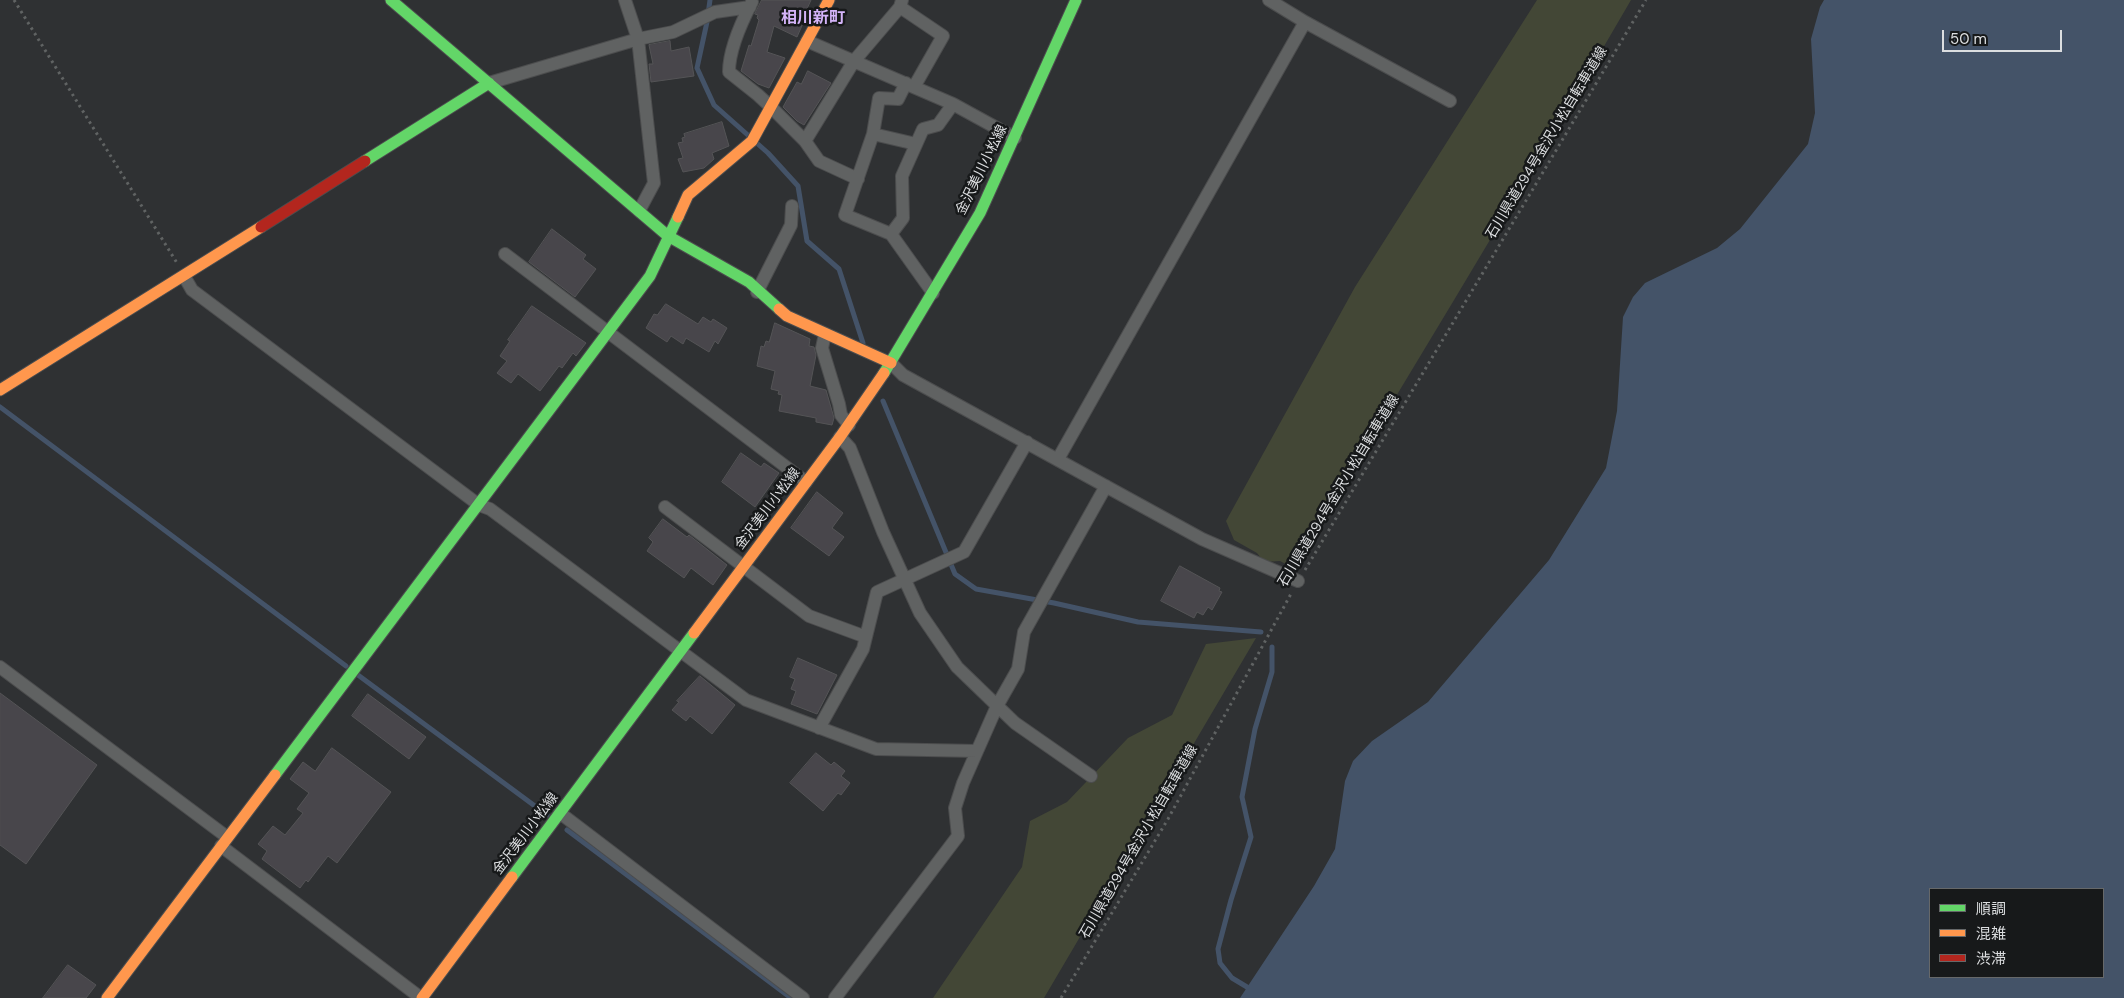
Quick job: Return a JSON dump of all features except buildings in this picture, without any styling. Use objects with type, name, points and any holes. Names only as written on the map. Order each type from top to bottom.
[{"type":"street","points":[[391,0],[668,236],[748,282],[787,316],[891,363],[903,375],[1202,539],[1298,581]]},
{"type":"street","points":[[625,0],[638,38],[654,183],[639,212]]},
{"type":"street","points":[[107,998],[650,276],[688,195],[752,141],[828,0]]},
{"type":"street","name":"金沢美川小松線","points":[[421,998],[840,438],[891,363],[980,213],[1076,0]]},
{"type":"street","points":[[1269,0],[1305,22],[1450,101]]},
{"type":"street","points":[[0,390],[489,83],[638,38],[673,32],[715,12],[752,4]]},
{"type":"street","points":[[752,4],[744,16],[729,61],[729,72],[758,95],[806,141],[819,161],[858,179]]},
{"type":"street","points":[[806,141],[854,61],[901,4],[943,36],[910,85],[898,99],[879,98],[873,134],[845,215],[891,234],[934,293]]},
{"type":"street","points":[[1058,459],[1305,22]]},
{"type":"street","points":[[807,41],[953,104],[1015,138]]},
{"type":"street","points":[[891,234],[903,218],[902,176],[923,129],[938,125],[953,104]]},
{"type":"street","points":[[873,134],[916,144]]},
{"type":"street","points":[[758,292],[791,225],[792,206]]},
{"type":"street","points":[[505,254],[806,482]]},
{"type":"street","points":[[184,276],[192,290],[479,505],[490,510],[746,700],[876,749],[977,751]]},
{"type":"street","points":[[825,334],[822,348],[841,415],[849,425]]},
{"type":"street","points":[[840,438],[850,448],[883,532],[920,613],[958,666],[1015,723],[1091,776]]},
{"type":"street","points":[[819,728],[863,649],[877,592],[964,552],[1027,442]]},
{"type":"street","points":[[835,998],[958,836],[955,808],[963,783],[997,706],[1018,668],[1024,632],[1106,486]]},
{"type":"street","points":[[665,507],[809,616],[866,637]]},
{"type":"street","points":[[0,668],[421,998]]},
{"type":"street","points":[[560,813],[803,998]]},
{"type":"path","points":[[14,0],[184,276]]},
{"type":"path","name":"石川県道294号金沢小松自転車道線","points":[[1061,998],[1168,819],[1298,581],[1646,0]]},
{"type":"green space","points":[[1537,0],[1631,0],[1513,202],[1293,568],[1280,561],[1264,562],[1257,553],[1234,540],[1226,521],[1355,287]]},
{"type":"green space","points":[[1256,638],[1044,998],[933,998],[1022,867],[1030,821],[1067,802],[1128,738],[1172,715],[1206,644]]},
{"type":"water","points":[[1824,0],[2124,0],[2124,998],[1240,998],[1314,886],[1335,849],[1345,781],[1353,761],[1372,741],[1428,702],[1549,560],[1606,468],[1617,411],[1623,317],[1633,297],[1645,283],[1717,248],[1740,229],[1808,144],[1815,113],[1811,39],[1820,7]]},
{"type":"waterway","points":[[710,0],[697,68],[714,105],[768,153],[798,186],[807,241],[839,269],[863,343]]},
{"type":"waterway","points":[[883,401],[955,574],[976,589],[1054,603],[1138,622],[1261,632]]},
{"type":"waterway","points":[[0,407],[346,666]]},
{"type":"waterway","points":[[1247,987],[1232,978],[1220,963],[1218,949],[1251,837],[1242,797],[1255,729],[1272,672],[1272,647]]},
{"type":"waterway","points":[[358,675],[547,815]]},
{"type":"waterway","points":[[567,830],[791,998]]},
{"type":"traffic: fast","points":[[391,0],[668,236],[749,282],[779,309]]},
{"type":"traffic: fast","points":[[884,373],[980,213],[1076,0]]},
{"type":"traffic: fast","points":[[365,161],[489,83]]},
{"type":"traffic: fast","points":[[275,775],[650,276],[678,217]]},
{"type":"traffic: fast","points":[[512,877],[694,633]]},
{"type":"traffic: slow","points":[[678,217],[688,195],[752,141],[829,0]]},
{"type":"traffic: slow","points":[[0,390],[261,227]]},
{"type":"traffic: slow","points":[[779,309],[787,316],[891,363]]},
{"type":"traffic: slow","points":[[694,633],[840,437],[884,373]]},
{"type":"traffic: slow","points":[[107,998],[275,775]]},
{"type":"traffic: slow","points":[[422,998],[512,877]]},
{"type":"traffic: jam","points":[[261,227],[365,161]]},
{"type":"district","name":"相川新町","points":[[813,19]]}]
